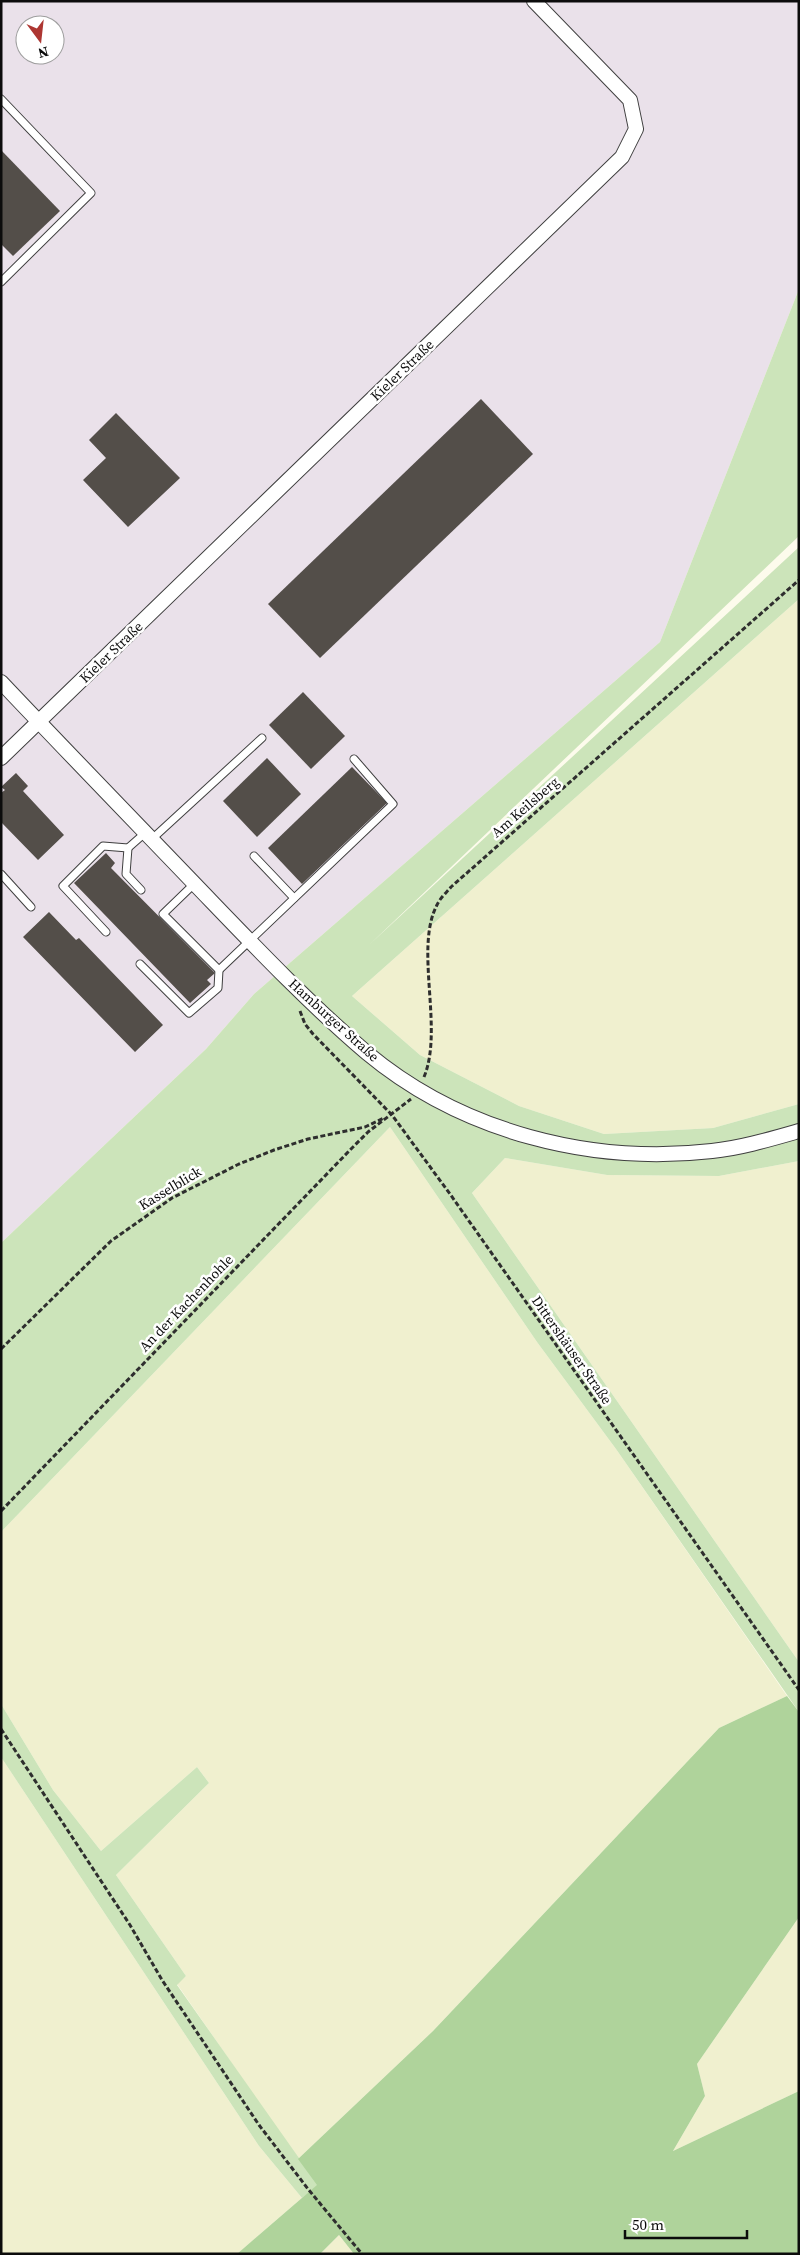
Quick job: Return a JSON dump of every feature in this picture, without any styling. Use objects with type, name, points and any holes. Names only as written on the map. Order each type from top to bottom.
[{"type":"street","name":"Kieler Straße","points":[[1,758],[622,157],[636,129],[630,100],[534,1]]},
{"type":"street","name":"Hamburger Straße","points":[[1,682],[250,942],[368,1053],[419,1088],[456,1109],[526,1136],[558,1145],[595,1150],[674,1154],[714,1151],[799,1131]]},
{"type":"lane","points":[[1,99],[91,193],[1,282]]},
{"type":"lane","points":[[106,932],[63,886],[103,846],[128,848],[149,836],[262,738]]},
{"type":"lane","points":[[140,964],[190,1013],[218,988],[219,970],[393,804],[354,759]]},
{"type":"lane","points":[[128,848],[126,874],[141,890]]},
{"type":"lane","points":[[254,856],[294,898]]},
{"type":"lane","points":[[1,874],[30,907]]},
{"type":"lane","points":[[194,884],[163,914],[219,970]]},
{"type":"path","name":"Am Keilsberg","points":[[392,1115],[408,1103],[419,1088],[427,1069],[430,1042],[429,948],[432,918],[437,904],[451,887],[799,580]]},
{"type":"path","name":"Dittershäuser Straße","points":[[313,1034],[392,1115],[450,1194],[799,1690]]},
{"type":"path","name":"Kasselblick","points":[[1,1349],[111,1241],[172,1198],[239,1164],[308,1139],[365,1127],[392,1115]]},
{"type":"path","name":"An der Kachenhohle","points":[[1,1512],[351,1149],[368,1132],[392,1115]]},
{"type":"path","points":[[1,1729],[130,1925],[162,1980],[259,2125],[308,2189],[362,2254]]},
{"type":"shaded area","points":[[1,1],[799,1],[799,289],[660,642],[254,994],[206,1049],[1,1243]]},
{"type":"green space","points":[[799,289],[799,536],[369,945],[799,547],[799,599],[352,996],[420,1055],[519,1106],[604,1134],[713,1128],[799,1104],[799,1161],[719,1176],[607,1175],[505,1158],[472,1193],[799,1662],[799,1712],[616,1449],[537,1342],[390,1127],[1,1532],[1,1243],[206,1049],[254,994],[660,642]]},
{"type":"green space","points":[[799,599],[799,1104],[713,1128],[604,1134],[519,1106],[420,1055],[352,996]]},
{"type":"green space","points":[[390,1127],[537,1342],[616,1449],[787,1696],[719,1728],[433,2031],[298,2159],[177,1984],[186,1976],[116,1875],[209,1783],[197,1767],[101,1851],[53,1790],[1,1704],[1,1532]]},
{"type":"green space","points":[[505,1158],[607,1175],[719,1176],[799,1161],[799,1662],[472,1193]]},
{"type":"green space","points":[[787,1696],[799,1712],[799,1917],[697,2064],[705,2096],[673,2151],[799,2091],[799,2254],[354,2254],[339,2235],[320,2254],[237,2254],[317,2185],[298,2159],[433,2031],[719,1728]]},
{"type":"green space","points":[[1,1704],[53,1790],[101,1851],[197,1767],[209,1783],[116,1875],[186,1976],[177,1985],[318,2185],[302,2198],[259,2146],[1,1757]]},
{"type":"green space","points":[[1,1757],[259,2146],[302,2198],[237,2254],[1,2254]]},
{"type":"green space","points":[[799,1917],[799,2091],[673,2151],[705,2096],[697,2064]]},
{"type":"green space","points":[[339,2235],[354,2254],[320,2254]]},
{"type":"building","points":[[1,150],[60,211],[13,256],[1,244]]},
{"type":"building","points":[[481,399],[533,454],[320,658],[268,604]]},
{"type":"building","points":[[116,413],[180,478],[128,527],[83,480],[106,458],[89,440]]},
{"type":"building","points":[[303,692],[345,736],[311,769],[269,725]]},
{"type":"building","points":[[267,758],[301,794],[257,837],[223,801]]},
{"type":"building","points":[[352,767],[387,803],[302,884],[268,848]]},
{"type":"building","points":[[16,773],[28,786],[23,791],[64,835],[38,860],[1,822],[1,793],[5,790],[1,787]]},
{"type":"building","points":[[106,853],[115,863],[111,868],[215,973],[207,980],[211,984],[190,1003],[74,883]]},
{"type":"building","points":[[49,912],[76,940],[79,938],[163,1025],[135,1052],[23,937]]}]
